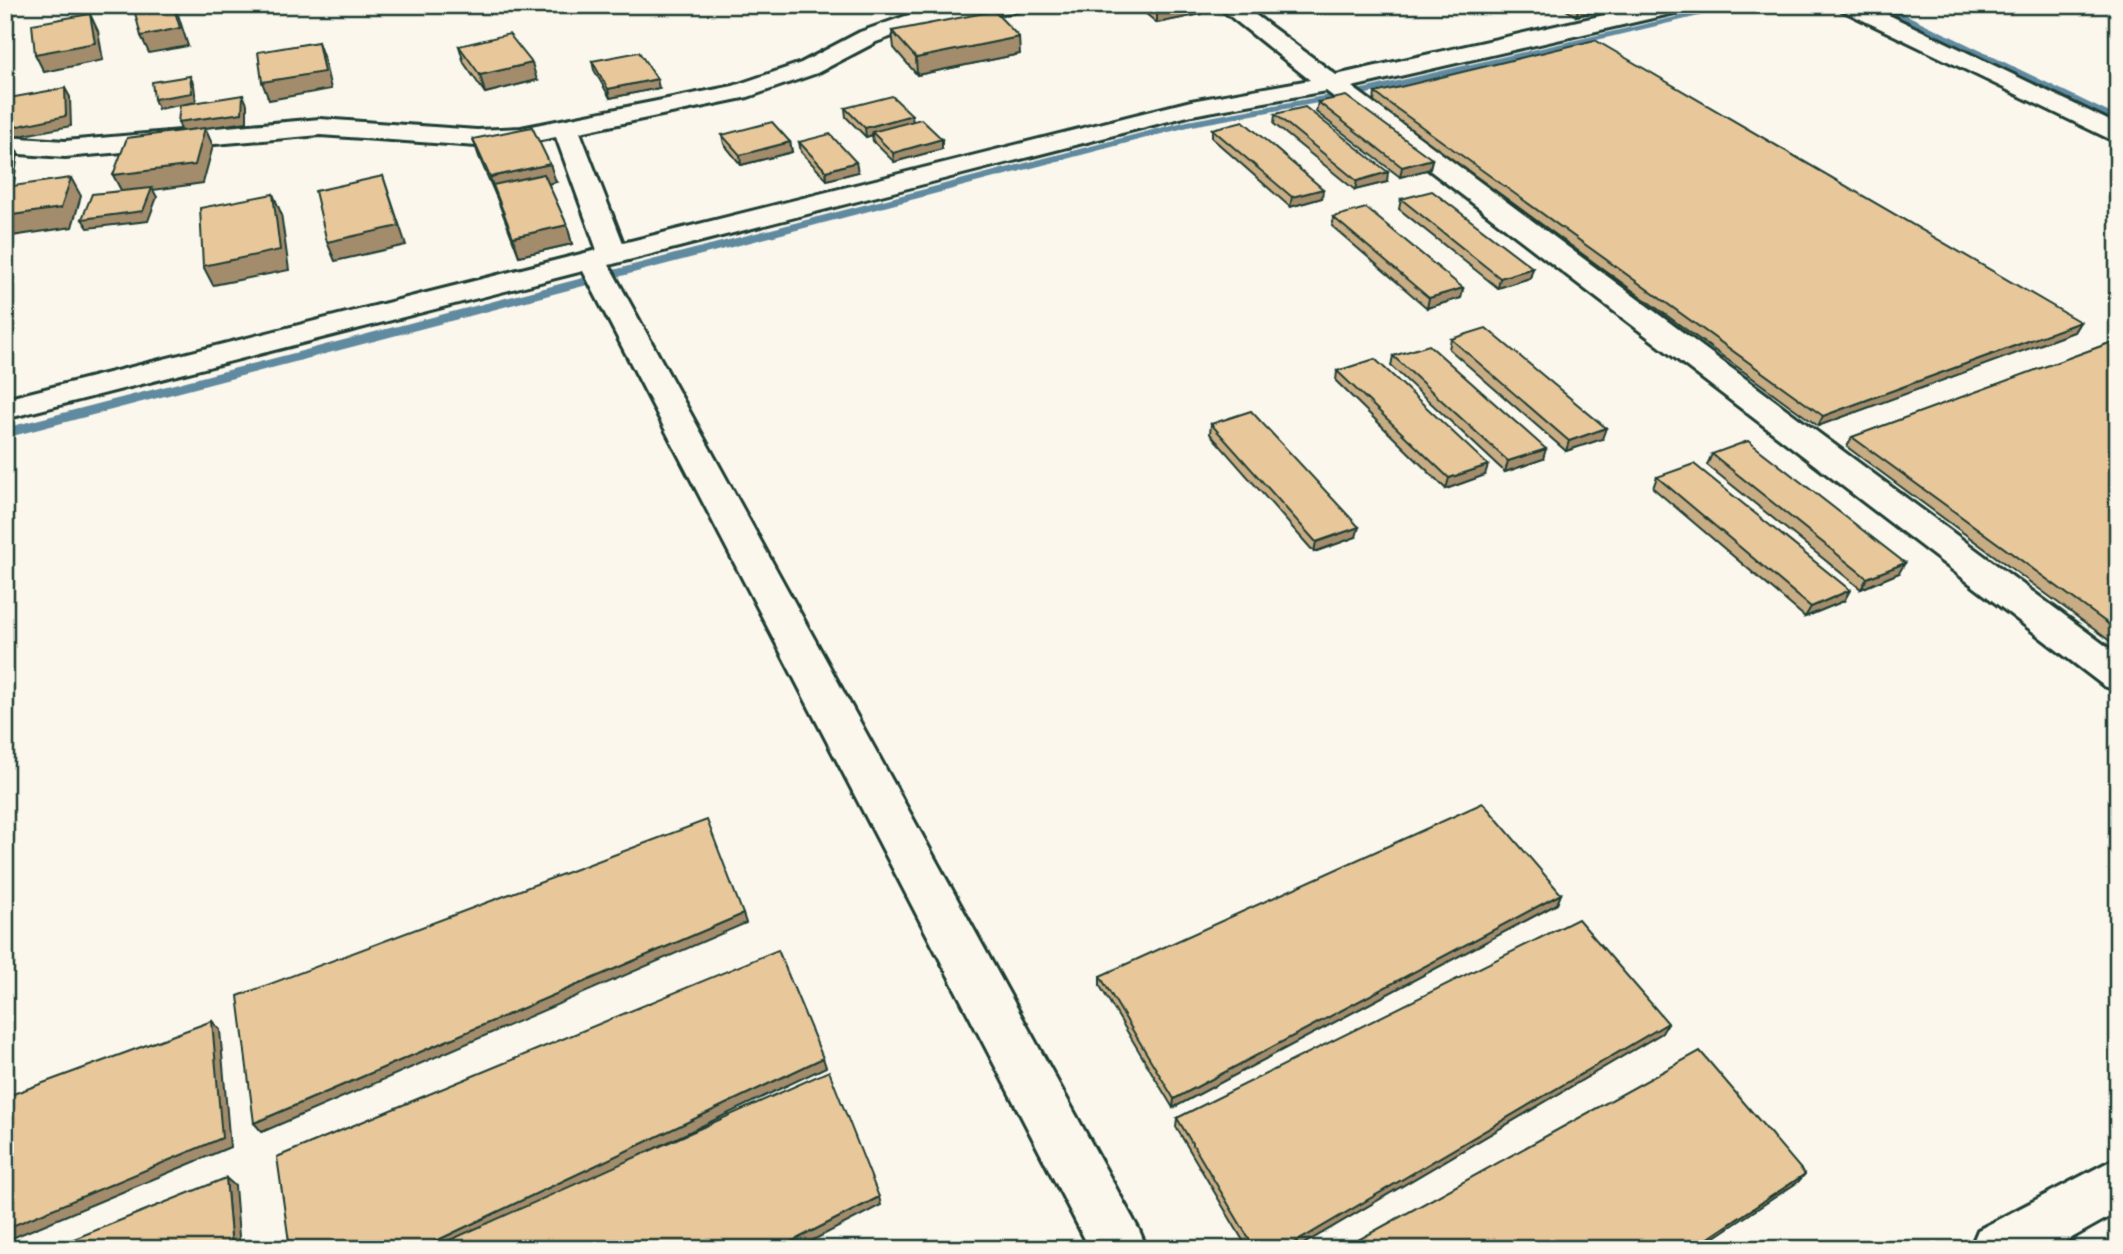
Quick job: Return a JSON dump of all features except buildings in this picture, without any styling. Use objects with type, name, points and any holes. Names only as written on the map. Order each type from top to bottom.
[{"type":"street","points":[[5,145],[65,149],[320,127],[477,138],[521,136],[739,92],[809,68],[867,27],[1013,5]]},
{"type":"street","points":[[1227,5],[2118,676]]},
{"type":"street","points":[[1850,5],[2118,135]]},
{"type":"street","points":[[5,409],[1191,108],[1372,76],[1670,6]]},
{"type":"street","points":[[565,127],[602,256],[1120,1249]]},
{"type":"street","points":[[1997,1249],[2118,1183]]},
{"type":"waterway","points":[[5,433],[1191,123],[1367,91],[1741,5]]},
{"type":"waterway","points":[[1877,5],[2118,122]]}]
